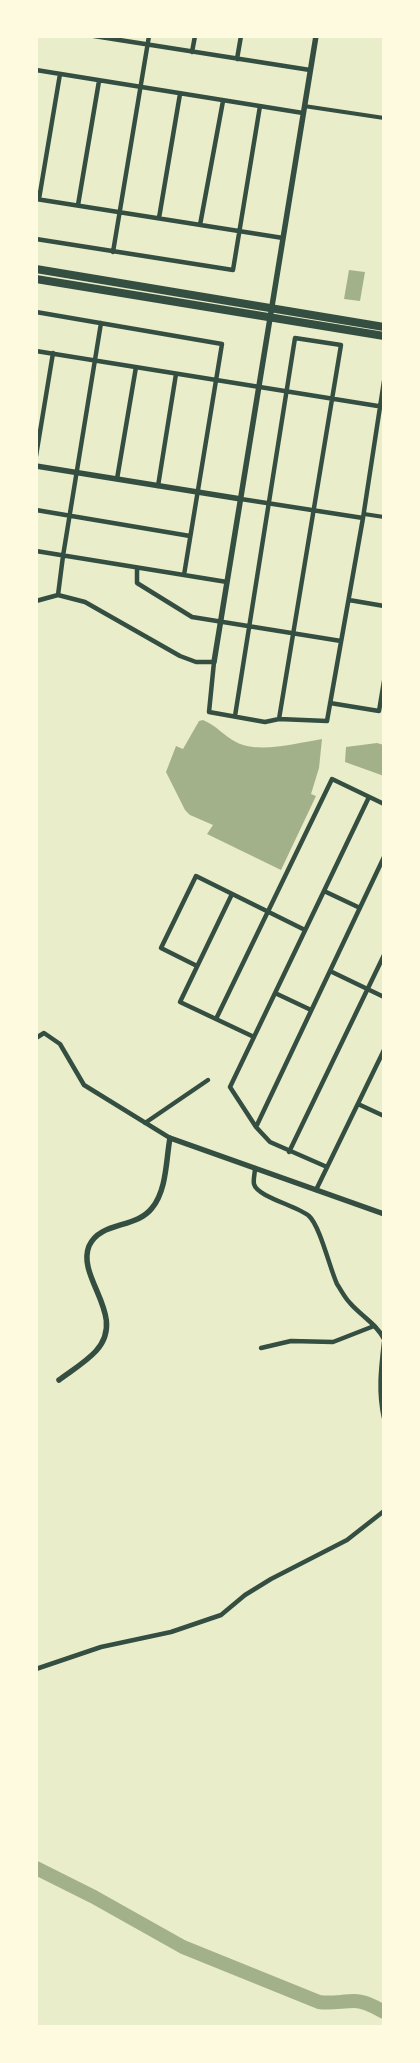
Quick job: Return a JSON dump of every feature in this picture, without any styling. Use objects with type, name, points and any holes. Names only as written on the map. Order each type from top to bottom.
[{"type":"main road","points":[[36,269],[384,327]]},
{"type":"main road","points":[[36,279],[384,336]]},
{"type":"street","points":[[94,36],[310,70]]},
{"type":"street","points":[[113,252],[149,36]]},
{"type":"street","points":[[192,52],[195,36]]},
{"type":"street","points":[[237,59],[241,36]]},
{"type":"street","points":[[316,36],[214,662],[209,712],[265,722],[279,719],[327,721],[364,516],[382,407],[384,381]]},
{"type":"street","points":[[36,70],[302,113]]},
{"type":"street","points":[[60,74],[38,199],[283,238]]},
{"type":"street","points":[[78,206],[99,81]]},
{"type":"street","points":[[159,218],[180,94]]},
{"type":"street","points":[[200,225],[223,100]]},
{"type":"street","points":[[36,239],[233,270],[260,106]]},
{"type":"street","points":[[304,106],[384,118]]},
{"type":"street","points":[[36,312],[222,344],[184,575]]},
{"type":"street","points":[[58,596],[69,516],[101,323]]},
{"type":"street","points":[[235,716],[295,338],[341,345],[279,719]]},
{"type":"street","points":[[36,351],[382,407]]},
{"type":"street","points":[[36,456],[53,353]]},
{"type":"street","points":[[117,479],[136,367]]},
{"type":"street","points":[[158,486],[176,374]]},
{"type":"street","points":[[36,466],[314,510],[384,517]]},
{"type":"street","points":[[36,510],[190,536]]},
{"type":"street","points":[[36,551],[227,582]]},
{"type":"street","points":[[137,568],[137,583],[192,617],[341,642]]},
{"type":"street","points":[[36,601],[58,596],[85,602],[180,656],[196,662],[214,662]]},
{"type":"street","points":[[349,600],[384,606]]},
{"type":"street","points":[[330,703],[379,711],[384,681]]},
{"type":"street","points":[[216,1019],[332,779],[384,804]]},
{"type":"street","points":[[327,1167],[289,1152],[270,1142],[256,1127],[230,1087],[369,797]]},
{"type":"street","points":[[256,1127],[384,857]]},
{"type":"street","points":[[197,966],[161,948],[196,876],[305,930]]},
{"type":"street","points":[[324,891],[360,908]]},
{"type":"street","points":[[232,894],[180,1002],[254,1037]]},
{"type":"street","points":[[289,1152],[384,955]]},
{"type":"street","points":[[330,971],[384,997]]},
{"type":"street","points":[[275,993],[311,1010]]},
{"type":"street","points":[[36,1038],[44,1033],[60,1044],[84,1085],[170,1138],[383,1213]]},
{"type":"street","points":[[316,1190],[384,1050]]},
{"type":"street","points":[[145,1123],[208,1080]]},
{"type":"street","points":[[358,1104],[384,1116]]},
{"type":"street","points":[[60,1380],[95,1352],[103,1341],[105,1314],[101,1298],[86,1260],[88,1248],[94,1238],[104,1230],[142,1217],[152,1208],[159,1197],[170,1138]]},
{"type":"street","points":[[256,1168],[254,1184],[258,1190],[269,1197],[299,1209],[311,1218],[332,1265],[336,1282],[348,1302],[379,1330],[384,1341],[380,1388],[380,1402],[384,1418]]},
{"type":"street","points":[[261,1348],[292,1341],[333,1342],[374,1326]]},
{"type":"street","points":[[36,1669],[101,1647],[171,1632],[221,1615],[245,1595],[271,1579],[347,1540],[384,1511]]},
{"type":"shaded area","points":[[349,270],[365,272],[360,301],[344,299]]},
{"type":"shaded area","points":[[203,720],[236,742],[255,747],[278,746],[322,739],[319,768],[311,794],[316,796],[281,870],[207,834],[213,825],[190,815],[185,810],[166,772],[176,746],[183,749],[199,721]]},
{"type":"shaded area","points":[[377,743],[384,745],[384,776],[345,762],[346,747]]},
{"type":"waterway","points":[[36,1868],[94,1897],[183,1947],[319,2002],[358,2001],[384,2012]]}]
